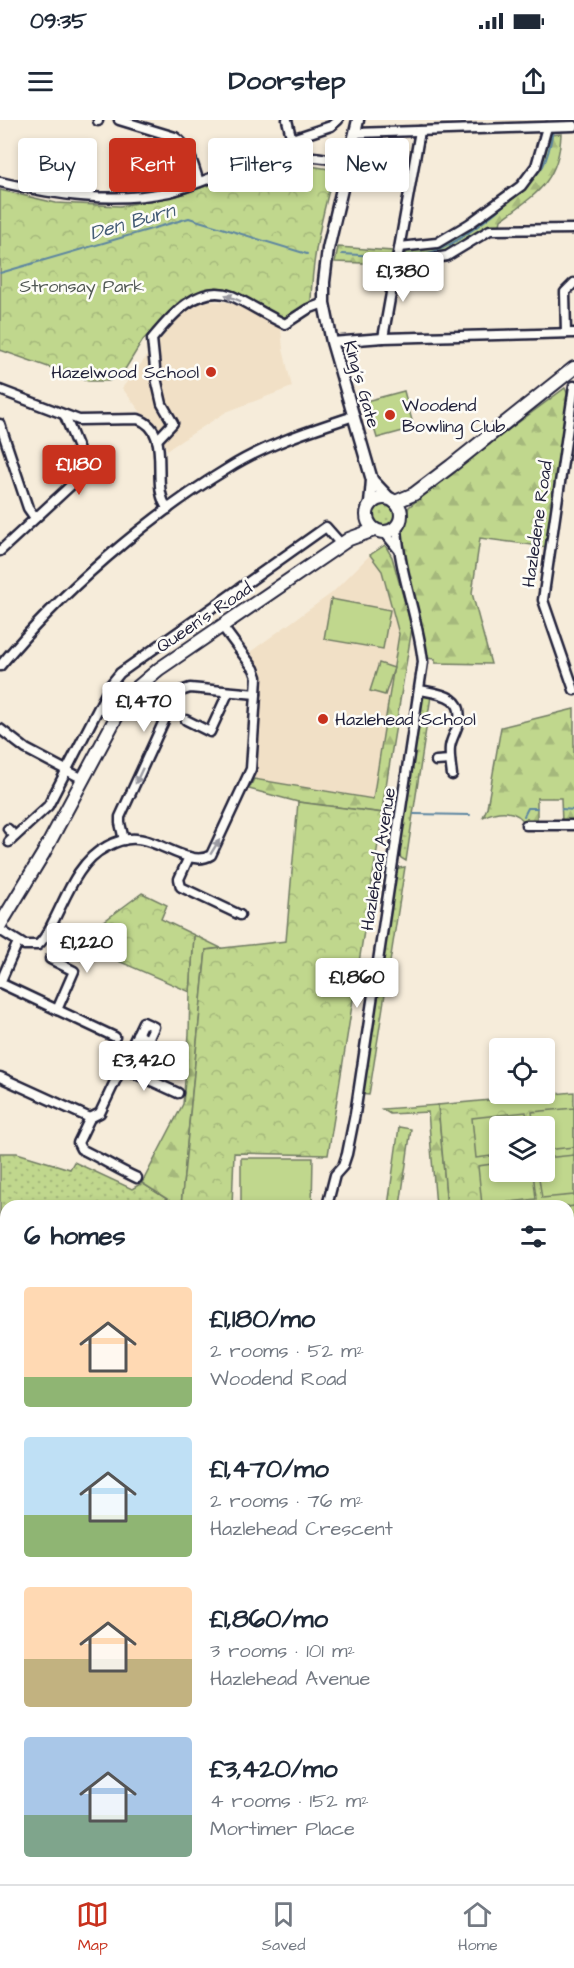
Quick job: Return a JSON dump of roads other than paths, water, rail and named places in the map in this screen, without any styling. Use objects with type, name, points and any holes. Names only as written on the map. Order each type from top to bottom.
[{"type":"main road","points":[[414,494],[399,521],[380,531],[370,527],[366,517],[370,504],[380,498],[392,500],[414,494],[570,373]]},
{"type":"main road","points":[[392,500],[399,521]]},
{"type":"main road","name":"Queen's Road","points":[[0,925],[38,862],[120,710],[133,692],[159,669],[342,541],[366,517]]},
{"type":"main road","name":"Queen's Road","points":[[342,541],[380,531]]},
{"type":"street","points":[[119,120],[175,137],[181,141],[186,146],[199,182]]},
{"type":"street","points":[[287,120],[292,138]]},
{"type":"street","points":[[295,138],[331,126],[338,120]]},
{"type":"street","name":"King's Gate","points":[[354,138],[357,120]]},
{"type":"street","points":[[355,134],[574,126]]},
{"type":"street","points":[[399,248],[437,243],[469,224],[521,186],[536,165],[547,127]]},
{"type":"street","points":[[383,338],[420,131]]},
{"type":"street","points":[[0,182],[73,196],[105,199],[170,191],[208,179]]},
{"type":"street","name":"King's Gate","points":[[341,192],[328,249],[324,303],[332,342],[372,480],[370,504]]},
{"type":"street","points":[[396,264],[447,256],[490,230],[574,229]]},
{"type":"street","points":[[332,342],[383,338],[570,333],[565,292],[574,283]]},
{"type":"street","points":[[157,440],[173,423],[162,404],[156,378],[152,339],[186,304],[204,295],[224,294],[285,324],[308,309],[324,303]]},
{"type":"street","name":"Hazledene Road","points":[[570,373],[573,390],[543,600],[574,690]]},
{"type":"street","points":[[0,390],[65,416],[86,421],[138,419],[150,425],[157,440],[160,456],[161,498],[168,509]]},
{"type":"street","points":[[0,552],[81,476],[84,470],[84,463],[65,416]]},
{"type":"street","points":[[0,666],[54,608],[107,559],[168,509],[243,460],[354,416]]},
{"type":"street","points":[[0,424],[28,508],[35,519]]},
{"type":"street","name":"King's Gate","points":[[372,480],[392,500]]},
{"type":"street","name":"Hazlehead Avenue","points":[[329,1200],[335,1175],[343,1166],[347,1154],[355,1114],[423,662],[422,645],[404,583],[398,549],[399,521]]},
{"type":"street","name":"Queen's Road","points":[[8,829],[12,839],[48,806],[111,684],[120,673],[326,527],[342,541]]},
{"type":"street","name":"Hazlehead Avenue","points":[[380,531],[398,549]]},
{"type":"street","points":[[0,930],[18,942],[34,946],[41,942],[87,862],[104,848],[124,840],[137,838],[159,843],[189,857],[205,859],[215,849],[251,769],[256,694],[254,669],[222,626]]},
{"type":"street","points":[[124,840],[120,823],[121,816],[174,699],[181,691],[190,688],[256,694]]},
{"type":"street","points":[[420,690],[444,694],[455,702],[459,709],[458,726],[450,745],[452,775]]},
{"type":"street","points":[[186,720],[210,732],[228,693]]},
{"type":"street","points":[[0,729],[26,749],[83,779]]},
{"type":"street","points":[[436,761],[450,760]]},
{"type":"street","points":[[526,825],[574,825]]},
{"type":"street","points":[[189,857],[179,879],[181,887],[240,915]]},
{"type":"street","points":[[18,942],[0,983],[123,1041]]},
{"type":"street","points":[[0,957],[11,957]]},
{"type":"street","points":[[50,959],[74,970],[57,1010]]},
{"type":"street","points":[[123,1041],[137,1034]]},
{"type":"street","points":[[123,1041],[121,1067],[100,1113],[90,1118],[78,1147],[136,1178]]},
{"type":"street","points":[[121,1067],[178,1093]]},
{"type":"street","points":[[0,1077],[90,1118]]},
{"type":"waterway","name":"Den Burn","points":[[401,256],[434,252],[449,245],[495,213],[543,166],[553,130]]},
{"type":"waterway","name":"Den Burn","points":[[0,273],[189,218],[307,254]]},
{"type":"waterway","name":"Den Burn","points":[[342,254],[396,257]]},
{"type":"waterway","points":[[524,816],[528,808],[537,808]]},
{"type":"waterway","points":[[562,809],[574,810]]},
{"type":"waterway","points":[[414,814],[470,815]]},
{"type":"place","name":"Hazelwood School","points":[[211,372]]},
{"type":"place","name":"Woodend Bowling Club","points":[[390,415]]},
{"type":"place","name":"Hazlehead School","points":[[323,719]]},
{"type":"park label","name":"Stronsay Park","points":[[82,286]]}]
